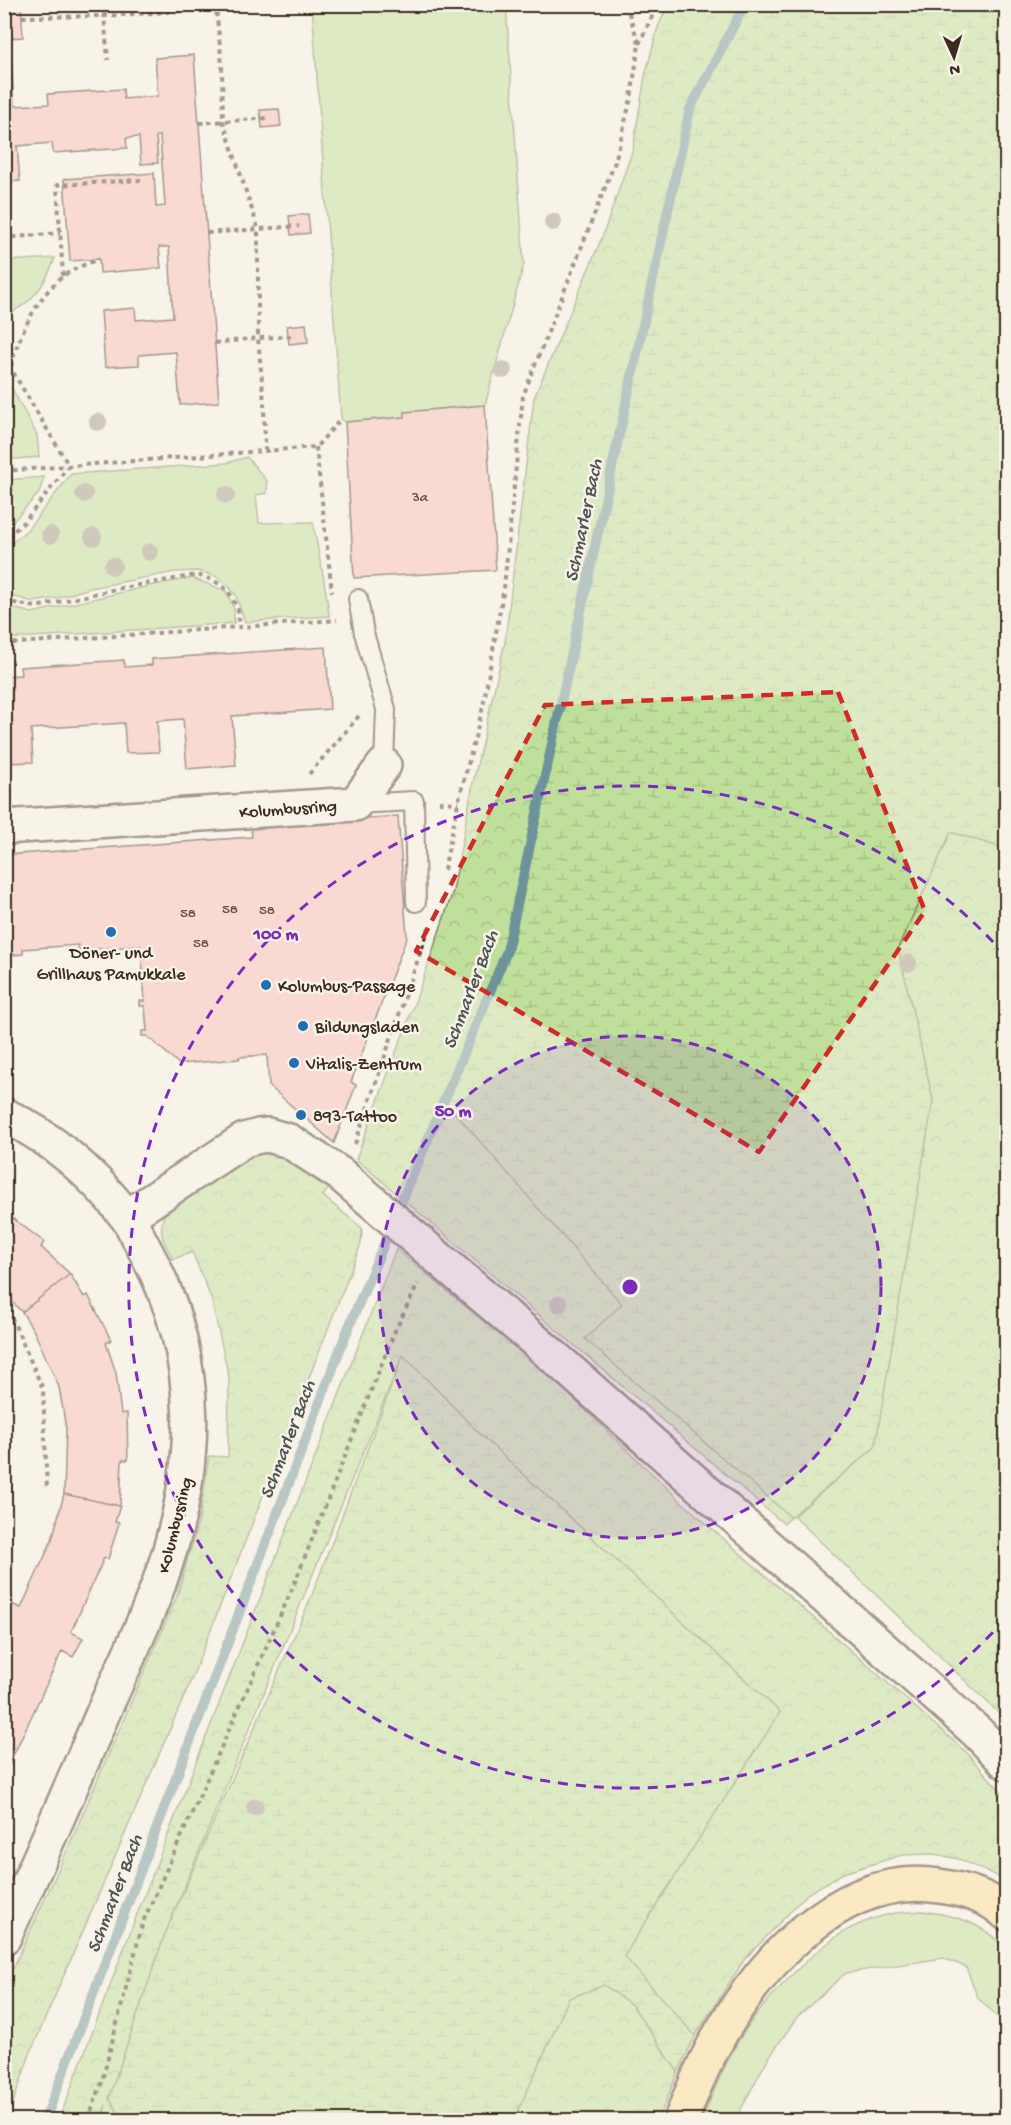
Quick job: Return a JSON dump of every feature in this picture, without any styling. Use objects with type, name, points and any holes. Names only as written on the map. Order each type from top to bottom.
[{"type":"highway","points":[[681,2121],[712,2049],[738,2006],[765,1971],[797,1937],[824,1916],[879,1888],[906,1883],[953,1888],[974,1894],[1006,1913]]},
{"type":"street","name":"Kolumbusring","points":[[4,827],[355,804],[384,765]]},
{"type":"street","name":"Kolumbusring","points":[[4,1115],[24,1124],[66,1153],[127,1217],[156,1269],[173,1311],[187,1370],[190,1434],[187,1478],[181,1513],[158,1588],[4,1937]]},
{"type":"street","points":[[127,1217],[244,1140],[268,1135],[289,1141],[307,1151],[351,1184],[604,1402],[977,1732],[1006,1762]]},
{"type":"lane","name":"Kolumbusring","points":[[358,599],[386,709],[384,765]]},
{"type":"lane","points":[[355,804],[414,801],[416,902]]},
{"type":"path","points":[[103,4],[108,60]]},
{"type":"path","points":[[626,4],[639,44]]},
{"type":"path","points":[[442,879],[458,803],[483,707],[504,587],[523,396],[615,162],[631,98],[639,44],[658,4]]},
{"type":"path","points":[[22,17],[104,16],[215,7],[222,65],[223,121],[258,228],[258,338],[266,450]]},
{"type":"path","points":[[199,123],[270,118]]},
{"type":"path","points":[[63,276],[57,185],[141,180]]},
{"type":"path","points":[[207,233],[299,226]]},
{"type":"path","points":[[4,238],[60,233]]},
{"type":"path","points":[[11,368],[15,349],[27,322],[44,297],[63,276],[99,259]]},
{"type":"path","points":[[215,344],[296,336]]},
{"type":"path","points":[[4,357],[69,465]]},
{"type":"path","points":[[4,471],[316,447],[341,419]]},
{"type":"path","points":[[316,447],[333,597]]},
{"type":"path","points":[[4,540],[24,522],[69,465]]},
{"type":"path","points":[[4,601],[36,607],[197,574],[213,580],[228,590],[238,610],[240,627]]},
{"type":"path","points":[[4,644],[361,617]]},
{"type":"path","points":[[335,620],[340,631]]},
{"type":"path","points":[[306,778],[360,715]]},
{"type":"path","points":[[353,1150],[431,922]]},
{"type":"path","points":[[88,2121],[101,2085],[143,1922],[293,1587],[394,1333],[430,1252]]},
{"type":"path","points":[[4,1312],[11,1316],[43,1389],[47,1489]]},
{"type":"highlighted area","points":[[838,692],[925,911],[759,1152],[416,951],[545,705]]},
{"type":"green space","points":[[312,5],[506,5],[524,264],[485,405],[405,412],[405,417],[345,422],[341,419]]},
{"type":"green space","points":[[668,5],[745,5],[690,109],[507,951],[444,1100],[622,1304],[585,1339],[791,1517],[784,1524],[356,1159],[418,994],[453,891],[473,783],[505,642],[534,398],[603,235],[633,149],[645,76],[658,27]]},
{"type":"green space","points":[[745,5],[1006,5],[1006,849],[951,832],[898,948],[933,1100],[875,1447],[791,1517],[585,1339],[622,1304],[444,1100],[507,951],[690,109]]},
{"type":"green space","points":[[55,258],[47,277],[30,300],[5,315],[5,261]]},
{"type":"green space","points":[[5,376],[37,435],[39,457],[5,460]]},
{"type":"green space","points":[[247,457],[267,481],[267,493],[256,495],[259,523],[313,522],[329,616],[245,622],[236,596],[228,585],[215,576],[198,571],[175,572],[90,588],[57,598],[33,602],[5,594],[5,549],[28,529],[71,474],[226,463]]},
{"type":"green space","points":[[44,477],[39,493],[5,530],[5,480]]},
{"type":"green space","points":[[192,578],[226,591],[234,609],[234,623],[5,639],[5,606],[32,613]]},
{"type":"green space","points":[[951,832],[1006,849],[1006,1720],[794,1516],[875,1447],[933,1100],[898,948]]},
{"type":"green space","points":[[261,1152],[285,1156],[331,1185],[323,1196],[362,1228],[361,1244],[192,1678],[30,2054],[7,2120],[5,2120],[5,1986],[65,1855],[177,1596],[199,1520],[209,1456],[228,1457],[229,1377],[211,1298],[192,1252],[173,1259],[162,1233],[162,1222],[164,1215],[249,1156]]},
{"type":"green space","points":[[396,1249],[544,1371],[683,1503],[966,1752],[1006,1797],[1006,1880],[959,1859],[934,1854],[902,1855],[843,1873],[807,1894],[744,1960],[695,2036],[623,1957],[780,1712],[482,1436],[403,1355],[165,1934],[109,2098],[123,2120],[102,2120],[106,2105],[99,2120],[59,2120],[136,1917]]},
{"type":"green space","points":[[403,1355],[482,1436],[780,1712],[624,1956],[695,2036],[678,2072],[632,2005],[604,1985],[569,1998],[514,2120],[123,2120],[109,2098],[165,1934],[312,1595]]},
{"type":"green space","points":[[923,1911],[958,1918],[978,1926],[1006,1949],[1006,2103],[1001,2020],[978,1998],[966,1967],[943,1958],[846,1973],[797,2017],[766,2062],[737,2120],[702,2120],[715,2088],[741,2037],[770,1998],[795,1972],[832,1940],[852,1928],[891,1914]]},
{"type":"green space","points":[[604,1985],[632,2005],[678,2072],[658,2120],[514,2120],[569,1998]]},
{"type":"building","points":[[4,4],[21,4],[23,37],[10,38],[14,106],[49,104],[48,94],[123,89],[124,99],[158,96],[155,58],[194,55],[219,402],[180,405],[176,352],[139,355],[139,365],[105,367],[101,311],[135,308],[136,320],[173,317],[169,247],[159,247],[161,268],[100,273],[99,259],[70,261],[64,179],[154,173],[156,207],[165,206],[160,136],[156,136],[158,163],[141,164],[139,137],[126,138],[127,148],[53,153],[52,143],[17,146],[20,181],[4,182]]},
{"type":"building","points":[[279,109],[281,126],[262,128],[260,110]]},
{"type":"building","points":[[308,214],[310,233],[291,235],[289,216]]},
{"type":"building","points":[[306,324],[308,342],[289,344],[287,326]]},
{"type":"building","points":[[485,405],[496,570],[354,578],[345,422],[405,417],[405,412]]},
{"type":"building","points":[[326,647],[330,709],[232,716],[236,765],[187,769],[183,719],[157,721],[159,752],[126,753],[124,723],[31,729],[33,762],[4,763],[4,676],[21,675],[20,667],[124,660],[125,667],[152,665],[152,659]]},
{"type":"building","name":"Kolumbus-Passage","points":[[398,816],[407,937],[351,1082],[356,1085],[334,1143],[269,1086],[267,1055],[179,1064],[147,1036],[142,1036],[142,1031],[147,1031],[145,1006],[140,1006],[140,1001],[145,1001],[141,946],[78,950],[78,945],[23,949],[23,954],[4,956],[4,855],[252,837],[251,826]]},
{"type":"building","points":[[6,1213],[44,1242],[41,1247],[70,1274],[22,1312],[4,1294],[4,1215]]},
{"type":"building","points":[[70,1274],[84,1297],[88,1295],[111,1340],[106,1343],[116,1373],[121,1414],[127,1413],[128,1460],[122,1460],[120,1506],[64,1494],[66,1428],[59,1387],[34,1331],[22,1312]]},
{"type":"building","points":[[64,1494],[120,1506],[115,1522],[119,1523],[108,1559],[104,1558],[71,1632],[83,1638],[73,1657],[62,1651],[11,1760],[4,1758],[4,1643],[11,1629],[4,1626],[4,1601],[21,1608],[52,1540]]},
{"type":"building","points":[[4,1758],[11,1761],[4,1776]]},
{"type":"waterway","name":"Schmarler Bach","points":[[45,2120],[346,1334],[507,951],[690,109],[745,4]]},
{"type":"place","name":"Döner- und Grillhaus Pamukkale","points":[[111,932]]},
{"type":"place","name":"Kolumbus-Passage","points":[[266,985]]},
{"type":"place","name":"Bildungsladen","points":[[303,1026]]},
{"type":"place","name":"Vitalis-Zentrum","points":[[294,1063]]},
{"type":"place","name":"893-Tattoo","points":[[301,1115]]}]
